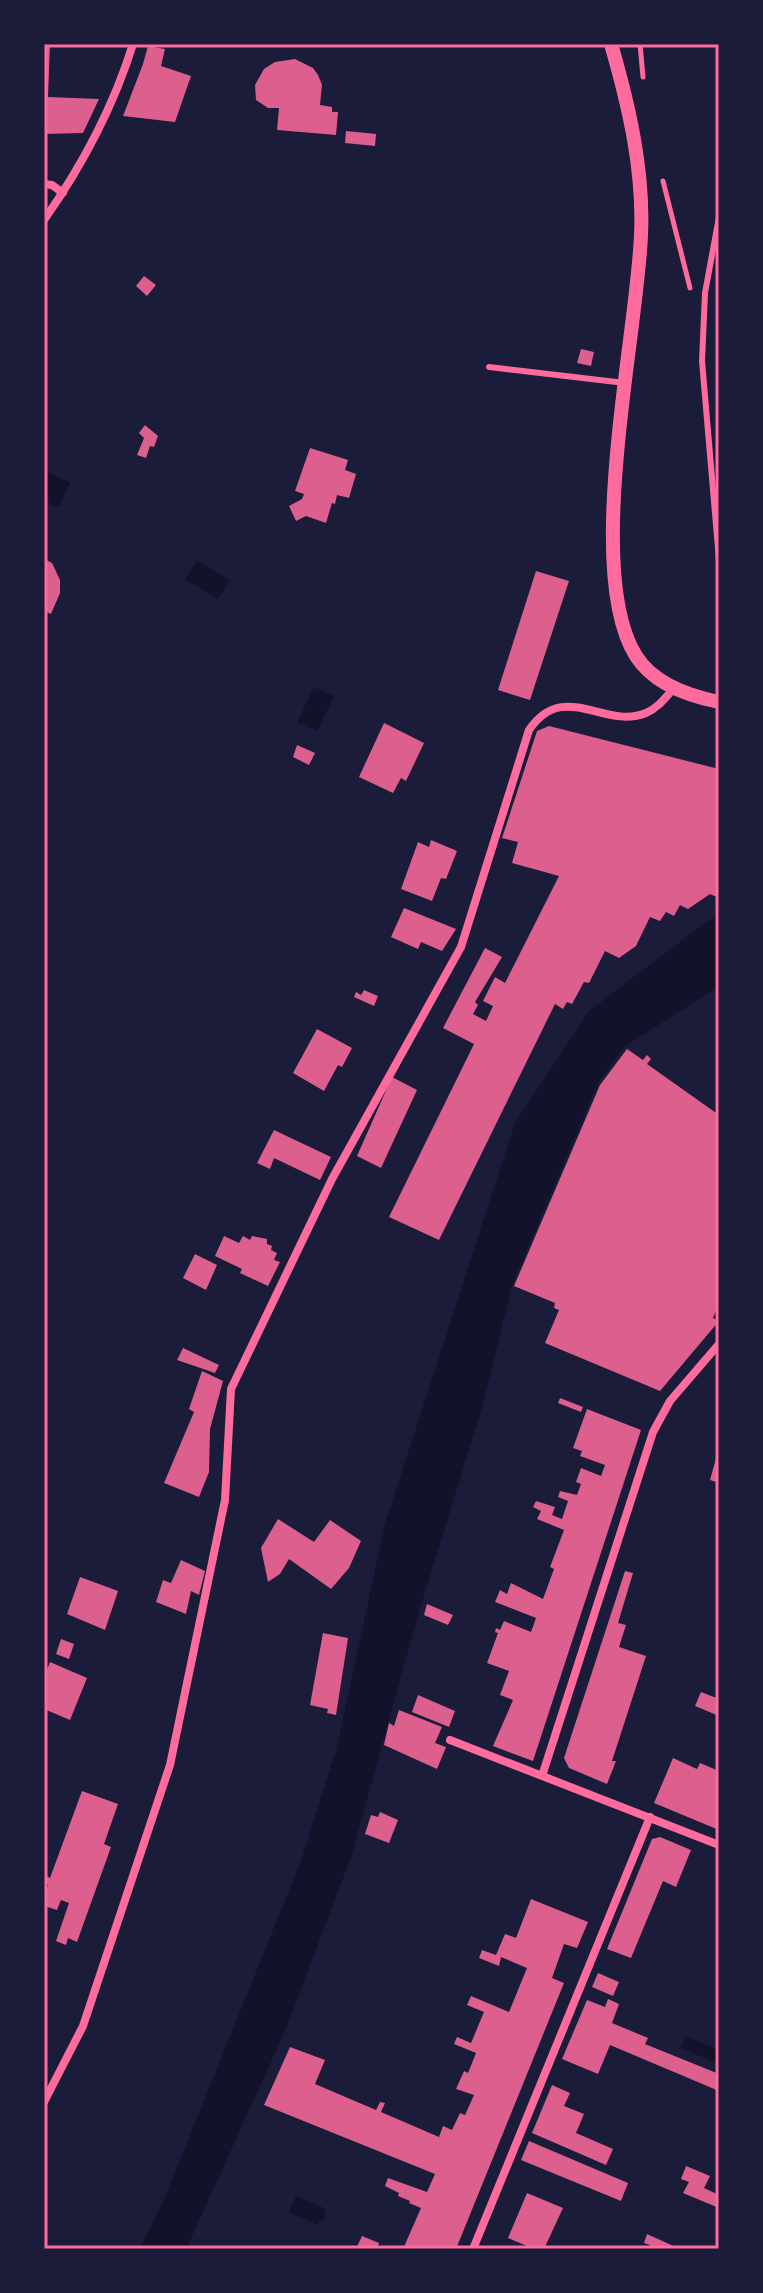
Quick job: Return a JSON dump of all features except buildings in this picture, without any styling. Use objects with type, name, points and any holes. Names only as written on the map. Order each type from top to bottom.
[{"type":"street","points":[[44,220],[63,193],[106,115],[133,44]]},
{"type":"street","points":[[611,44],[633,128],[641,231],[613,530],[619,604],[625,631],[636,656],[654,675],[674,688],[719,702]]},
{"type":"street","points":[[44,184],[52,185],[63,193]]},
{"type":"street","points":[[44,2102],[83,2026],[170,1765],[225,1500],[231,1389],[332,1179],[461,947],[529,730],[540,715],[560,706],[626,716],[642,714],[656,708],[674,688]]},
{"type":"street","points":[[542,1776],[653,1432],[670,1401],[719,1344]]},
{"type":"street","points":[[450,1740],[719,1845]]},
{"type":"street","points":[[473,2249],[650,1817]]},
{"type":"lane","points":[[719,217],[705,293],[702,361],[719,560]]},
{"type":"lane","points":[[489,367],[625,383]]},
{"type":"path","points":[[661,173],[689,285],[693,291],[705,293]]},
{"type":"shaded area","points":[[44,470],[70,483],[59,507],[48,503],[50,498],[44,495]]},
{"type":"shaded area","points":[[197,561],[230,580],[218,599],[185,579]]},
{"type":"shaded area","points":[[314,687],[334,696],[317,731],[297,723]]},
{"type":"shaded area","points":[[719,915],[719,986],[624,1047],[598,1083],[512,1285],[483,1404],[420,1608],[351,1857],[285,2031],[186,2249],[140,2249],[165,2197],[301,1861],[337,1747],[385,1524],[515,1123],[589,1011]]},
{"type":"shaded area","points":[[686,2036],[719,2050],[719,2064],[681,2048]]},
{"type":"shaded area","points":[[296,2196],[324,2208],[325,2219],[318,2225],[289,2212]]}]
